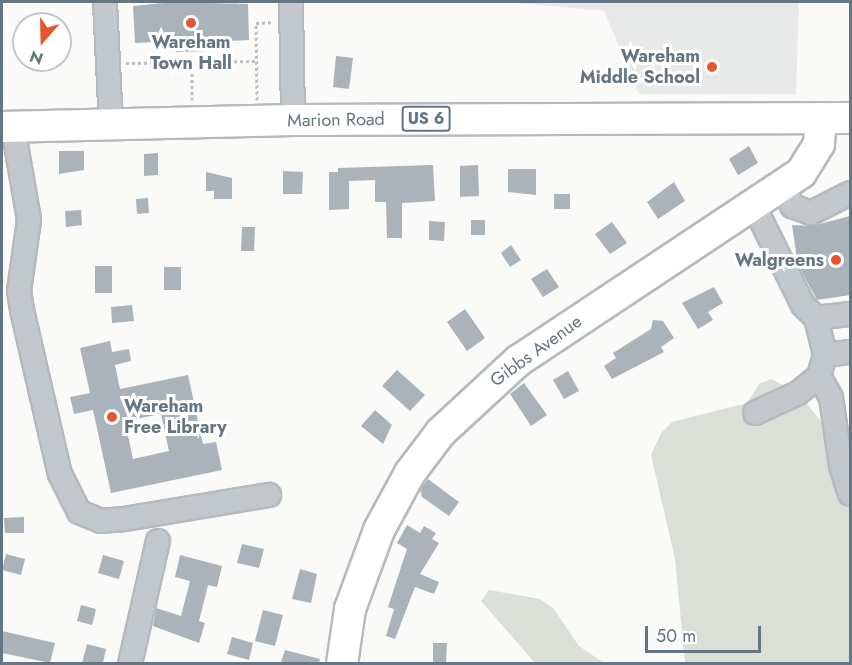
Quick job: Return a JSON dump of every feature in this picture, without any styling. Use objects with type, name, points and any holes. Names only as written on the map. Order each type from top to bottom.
[{"type":"main road","name":"Gibbs Avenue","points":[[342,663],[350,609],[379,530],[410,473],[441,432],[518,361],[784,186],[816,154],[821,118]]},
{"type":"main road","name":"Marion Road","points":[[7,127],[293,120],[850,118]]},
{"type":"street","points":[[105,2],[111,123]]},
{"type":"street","points":[[287,12],[293,120]]},
{"type":"street","points":[[7,127],[29,220],[19,291],[22,310],[60,474],[79,512],[101,521],[124,519],[269,495]]},
{"type":"street","points":[[784,186],[792,206],[811,213],[850,193]]},
{"type":"street","points":[[754,206],[803,305],[816,318],[822,366],[831,398],[841,466],[850,494]]},
{"type":"street","points":[[816,318],[850,314]]},
{"type":"street","points":[[755,413],[798,393],[822,366],[850,352]]},
{"type":"street","points":[[130,663],[158,541]]},
{"type":"path","points":[[257,110],[256,23],[287,12]]},
{"type":"path","points":[[118,63],[256,61]]},
{"type":"path","points":[[192,62],[192,105]]},
{"type":"shaded area","name":"Wareham Middle School","points":[[507,2],[799,2],[796,94],[639,94],[604,11]]},
{"type":"shaded area","points":[[771,379],[797,392],[835,438],[850,477],[850,663],[685,663],[675,559],[651,455],[661,433],[672,422],[747,403],[759,384]]},
{"type":"shaded area","points":[[489,590],[540,599],[553,608],[579,646],[604,663],[535,663],[481,601]]},
{"type":"building","name":"Wareham Town Hall","points":[[173,2],[248,4],[249,40],[208,42],[208,51],[176,52],[175,41],[135,43],[133,6]]},
{"type":"building","points":[[336,56],[353,58],[349,89],[333,87]]},
{"type":"building","points":[[749,146],[758,163],[738,175],[729,159]]},
{"type":"building","points":[[59,151],[84,151],[84,170],[59,174]]},
{"type":"building","points":[[158,153],[158,175],[144,176],[144,154]]},
{"type":"building","points":[[433,165],[435,201],[402,203],[402,238],[387,238],[386,202],[375,202],[375,180],[349,181],[349,209],[329,210],[329,172],[338,172],[338,168]]},
{"type":"building","points":[[478,165],[479,196],[460,197],[460,166]]},
{"type":"building","points":[[508,169],[536,169],[536,195],[508,192]]},
{"type":"building","points":[[283,171],[303,172],[302,194],[283,194]]},
{"type":"building","points":[[206,172],[232,178],[232,199],[214,199],[214,191],[206,191]]},
{"type":"building","points":[[674,182],[685,201],[658,219],[647,202]]},
{"type":"building","points":[[554,194],[570,194],[570,209],[554,209]]},
{"type":"building","points":[[148,198],[149,213],[137,214],[136,199]]},
{"type":"building","points":[[81,210],[82,225],[66,227],[65,211]]},
{"type":"building","points":[[850,216],[850,295],[817,300],[798,265],[792,225],[812,226]]},
{"type":"building","points":[[471,220],[485,220],[485,235],[471,235]]},
{"type":"building","points":[[429,221],[445,222],[444,241],[429,240]]},
{"type":"building","points":[[612,222],[627,243],[610,254],[595,234]]},
{"type":"building","points":[[242,227],[255,227],[254,251],[241,251]]},
{"type":"building","points":[[511,245],[521,260],[510,267],[501,253]]},
{"type":"building","points":[[95,266],[112,266],[112,293],[95,293]]},
{"type":"building","points":[[164,267],[181,267],[181,290],[164,290]]},
{"type":"building","points":[[547,269],[559,287],[543,297],[531,279]]},
{"type":"building","points":[[714,287],[723,303],[708,312],[713,320],[698,329],[682,303]]},
{"type":"building","points":[[132,305],[134,321],[112,323],[111,307]]},
{"type":"building","points":[[465,309],[485,338],[467,351],[447,322]]},
{"type":"building","points":[[653,320],[663,321],[674,338],[661,347],[664,352],[612,379],[604,366],[616,358],[613,353],[651,329]]},
{"type":"building","name":"Wareham Free Library","points":[[110,341],[112,352],[129,349],[131,361],[115,365],[120,389],[188,375],[203,444],[216,442],[222,470],[111,493],[93,410],[74,414],[70,397],[90,393],[80,348]],"holes":[[[161,414],[169,451],[133,459],[125,421]]]},
{"type":"building","points":[[397,370],[425,395],[410,411],[382,386]]},
{"type":"building","points":[[568,371],[579,391],[564,399],[553,380]]},
{"type":"building","points":[[524,383],[547,415],[531,426],[510,394]]},
{"type":"building","points":[[375,410],[392,425],[383,444],[361,426]]},
{"type":"building","points":[[428,479],[459,502],[449,516],[422,497],[420,490]]},
{"type":"building","points":[[24,517],[24,533],[5,533],[4,518]]},
{"type":"building","points":[[407,525],[420,533],[424,526],[436,533],[432,539],[439,543],[420,574],[439,582],[434,594],[415,587],[395,639],[386,636],[394,609],[388,607],[407,549],[397,543]]},
{"type":"building","points":[[242,544],[264,549],[259,568],[237,563]]},
{"type":"building","points":[[6,554],[25,559],[21,575],[2,570]]},
{"type":"building","points":[[103,555],[124,561],[119,579],[98,573]]},
{"type":"building","points":[[180,555],[222,566],[217,587],[208,585],[199,621],[205,623],[199,643],[153,626],[156,608],[181,616],[190,581],[175,577]]},
{"type":"building","points":[[300,569],[317,574],[311,603],[292,599]]},
{"type":"building","points":[[81,605],[96,609],[92,625],[77,621]]},
{"type":"building","points":[[263,610],[283,615],[275,646],[255,641]]},
{"type":"building","points":[[2,631],[55,643],[50,663],[2,653]]},
{"type":"building","points":[[232,637],[253,643],[249,660],[227,654]]},
{"type":"building","points":[[433,643],[447,643],[446,663],[433,663]]},
{"type":"building","points":[[87,644],[106,649],[103,663],[82,663]]},
{"type":"building","points":[[285,650],[320,659],[319,663],[281,662]]},
{"type":"place","name":"Wareham Town Hall","points":[[191,23]]},
{"type":"place","name":"Wareham Middle School","points":[[712,67]]},
{"type":"place","name":"Walgreens","points":[[836,260]]},
{"type":"place","name":"Wareham Free Library","points":[[112,417]]}]
